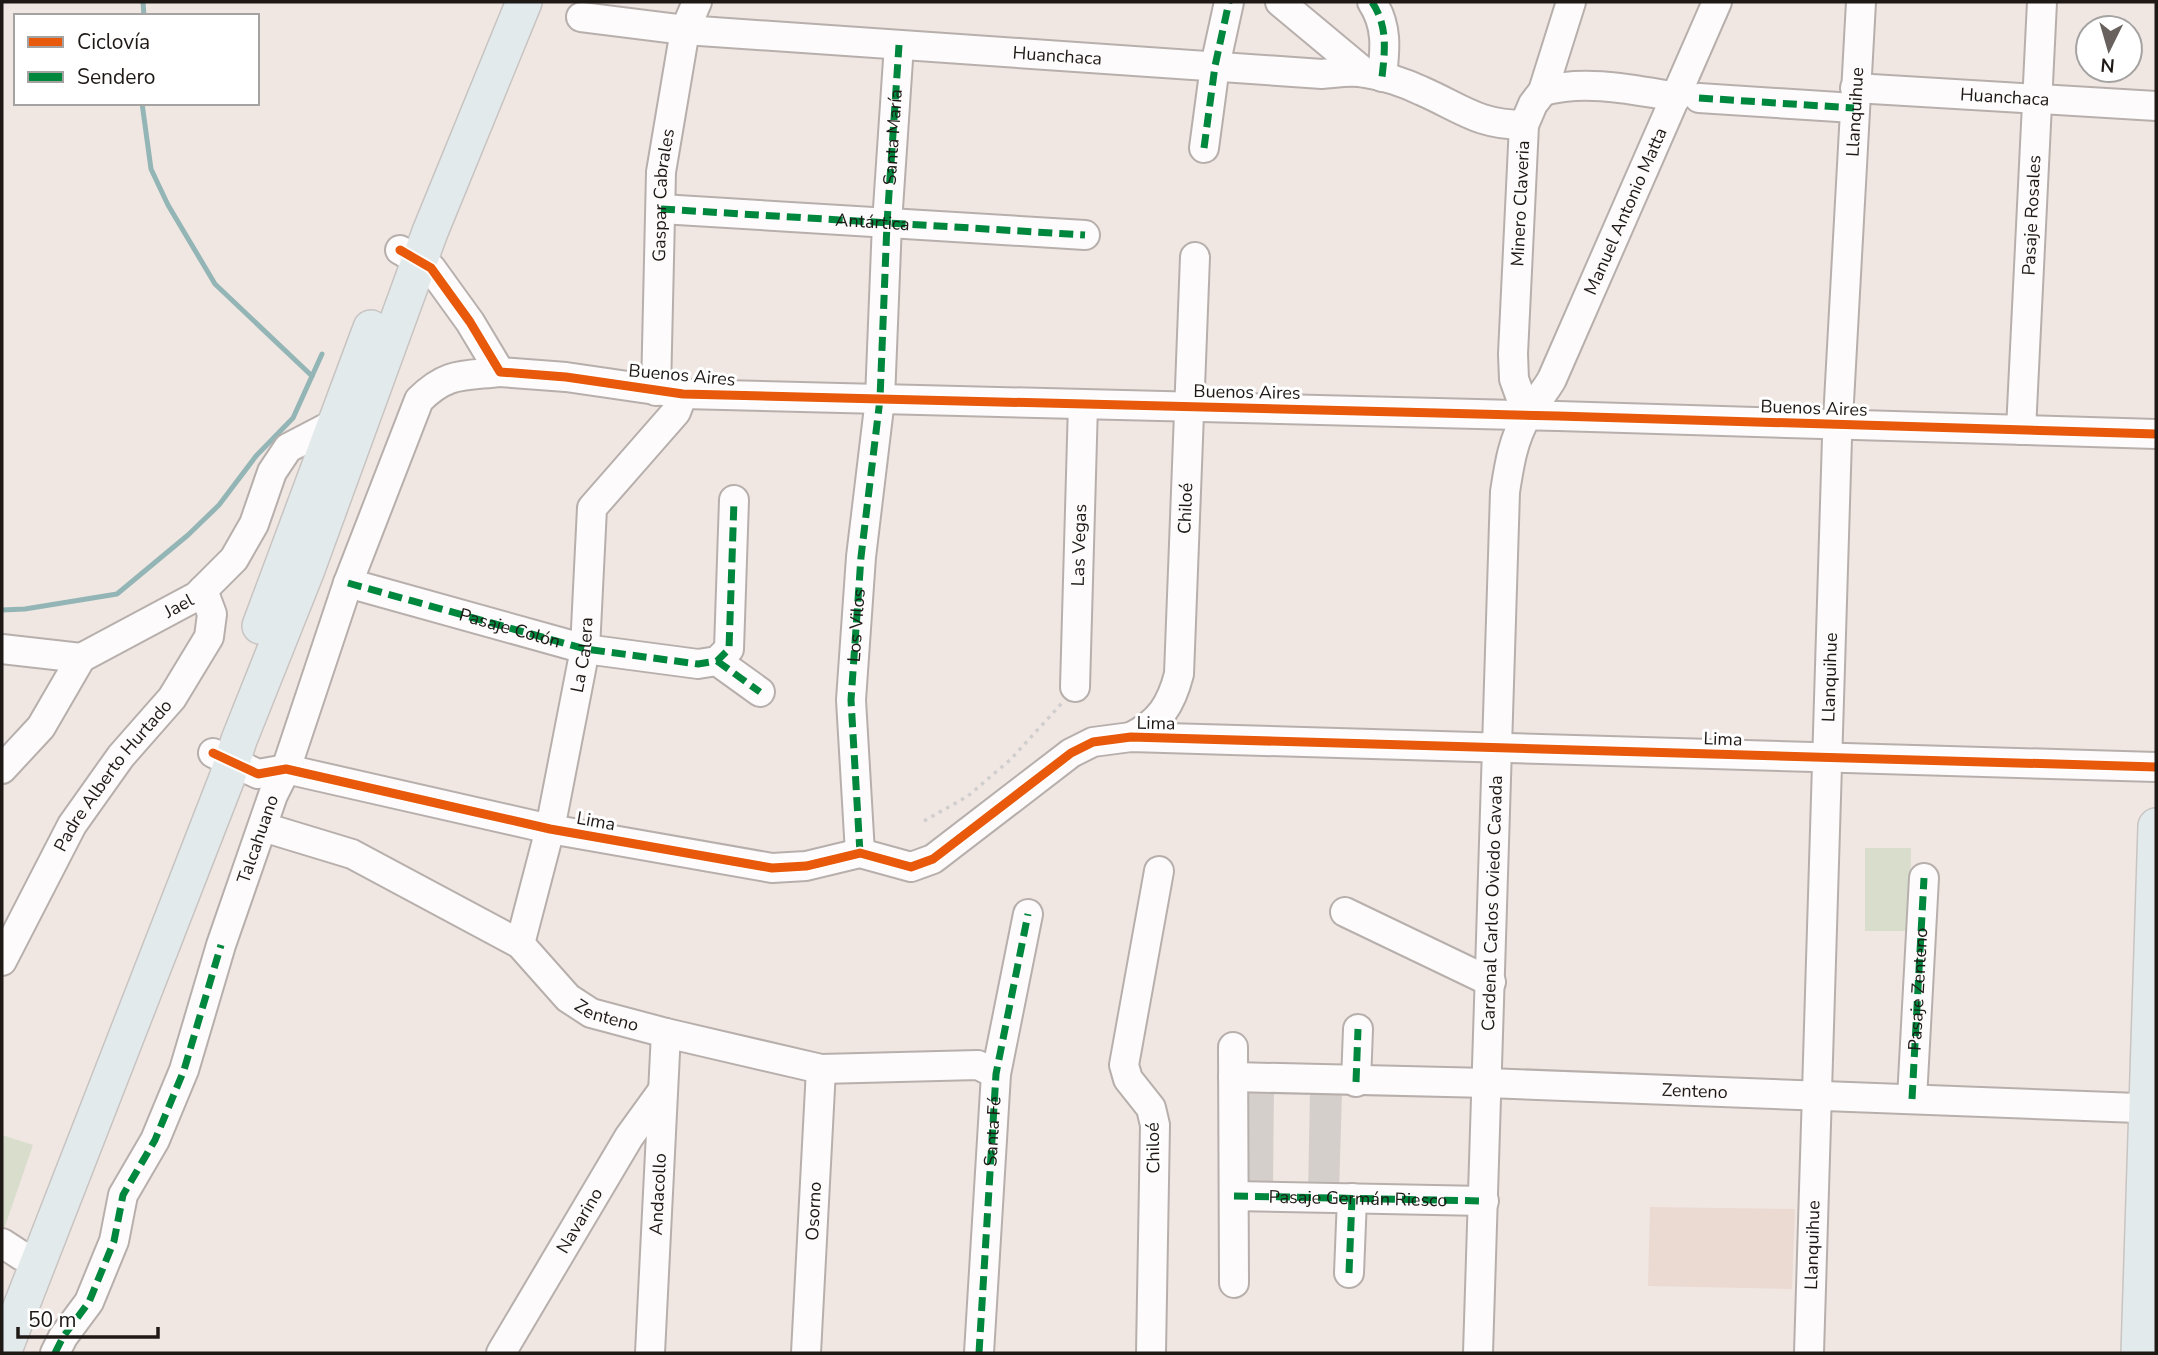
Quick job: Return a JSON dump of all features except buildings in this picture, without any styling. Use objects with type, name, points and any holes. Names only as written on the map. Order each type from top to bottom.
[{"type":"main road","points":[[2,1307],[12,1249],[244,771],[410,255],[500,2]]},
{"type":"main road","points":[[244,771],[334,424],[524,2]]},
{"type":"main road","points":[[2139,1353],[2152,1106],[2156,826]]},
{"type":"main road","points":[[3,1353],[116,1036]]},
{"type":"street","name":"Gaspar Cabrales","points":[[656,391],[662,172],[685,30],[697,2]]},
{"type":"street","points":[[1204,148],[1215,66],[1229,2]]},
{"type":"street","points":[[1280,2],[1373,75],[1386,43],[1384,28],[1373,2]]},
{"type":"street","name":"Minero Claveria","points":[[1527,415],[1514,379],[1513,354],[1524,125],[1533,104],[1544,90],[1571,2]]},
{"type":"street","name":"Manuel Antonio Matta","points":[[1527,415],[1552,379],[1688,97],[1717,2]]},
{"type":"street","name":"Llanquihue","points":[[1809,1353],[1837,424],[1861,2]]},
{"type":"street","name":"Pasaje Rosales","points":[[2021,430],[2042,2]]},
{"type":"street","name":"Huanchaca","points":[[582,17],[685,30],[1322,74],[1373,75],[1425,92],[1463,113],[1484,120],[1502,125],[1524,125]]},
{"type":"street","name":"Santa María","points":[[880,399],[887,223],[899,45]]},
{"type":"street","name":"Huanchaca","points":[[1544,90],[1575,86],[1688,97],[2036,99],[2156,106]]},
{"type":"street","name":"Antártica","points":[[661,209],[1085,235]]},
{"type":"street","points":[[286,769],[348,583],[419,400],[434,385],[456,376],[500,372],[470,322],[431,268],[410,255]]},
{"type":"street","name":"Chiloé","points":[[1131,737],[1149,728],[1159,718],[1175,691],[1179,674],[1195,257]]},
{"type":"street","name":"Buenos Aires","points":[[500,372],[566,377],[683,394],[2156,434]]},
{"type":"street","name":"La Calera","points":[[520,944],[550,829],[585,649],[592,508],[676,412],[683,394]]},
{"type":"street","name":"Los Vilos","points":[[860,853],[851,700],[861,557],[880,399]]},
{"type":"street","name":"Las Vegas","points":[[1075,687],[1083,404]]},
{"type":"street","name":"Cardenal Carlos Oviedo Cavada","points":[[1479,1353],[1505,492],[1509,463],[1527,415]]},
{"type":"street","name":"Jael","points":[[81,658],[197,596],[234,559],[254,523],[272,472],[288,448],[334,424]]},
{"type":"street","points":[[734,500],[729,649],[717,661],[760,692]]},
{"type":"street","name":"Pasaje Colón","points":[[348,583],[585,649],[698,664],[717,661]]},
{"type":"street","name":"Padre Alberto Hurtado","points":[[2,961],[72,825],[121,756],[172,698],[209,637],[212,614],[203,590]]},
{"type":"street","points":[[2,649],[81,658],[41,727],[2,769]]},
{"type":"street","name":"Lima","points":[[244,771],[286,769],[550,829],[772,868],[806,866],[860,853],[911,867],[933,859],[1071,753],[1093,741],[1131,737],[2156,767]]},
{"type":"street","name":"Talcahuano","points":[[55,1353],[63,1337],[89,1302],[114,1241],[123,1195],[155,1140],[184,1070],[221,945],[263,827],[244,771]]},
{"type":"street","name":"Zenteno","points":[[263,827],[352,854],[520,944],[568,998],[591,1013],[821,1069],[978,1065],[996,1074]]},
{"type":"street","name":"Chiloé","points":[[1151,1353],[1155,1125],[1151,1108],[1128,1079],[1124,1065],[1159,871]]},
{"type":"street","name":"Pasaje Zenteno","points":[[1912,1099],[1924,878]]},
{"type":"street","points":[[1345,912],[1491,982]]},
{"type":"street","name":"Santa Fé","points":[[979,1353],[996,1074],[1028,914]]},
{"type":"street","points":[[1356,1082],[1358,1028]]},
{"type":"street","name":"Andacollo","points":[[650,1353],[666,1033]]},
{"type":"street","points":[[1233,1046],[1234,1283]]},
{"type":"street","name":"Osorno","points":[[806,1353],[821,1069]]},
{"type":"street","name":"Zenteno","points":[[1233,1077],[2152,1106]]},
{"type":"street","name":"Navarino","points":[[501,1353],[628,1137],[663,1090]]},
{"type":"street","name":"Pasaje Germán Riesco","points":[[1234,1196],[1484,1201]]},
{"type":"street","points":[[1349,1273],[1352,1198]]},
{"type":"path","points":[[924,821],[968,796],[1011,759],[1075,687]]},
{"type":"shaded area","points":[[1650,1207],[1795,1209],[1792,1289],[1648,1286]]},
{"type":"green space","points":[[1865,848],[1911,848],[1910,931],[1865,931]]},
{"type":"green space","points":[[2,1135],[33,1145],[2,1235]]},
{"type":"waterway","points":[[143,2],[144,14]]},
{"type":"waterway","points":[[142,105],[151,169],[168,205],[215,284],[312,376]]},
{"type":"waterway","points":[[2,610],[25,609],[117,594],[188,535],[219,505],[256,456],[293,418],[322,354]]},
{"type":"marked path","points":[[1204,148],[1215,66],[1229,2]]},
{"type":"marked path","points":[[1372,2],[1383,29],[1382,77]]},
{"type":"marked path","points":[[860,853],[851,700],[861,557],[880,399],[887,223],[899,45]]},
{"type":"marked path","points":[[1699,98],[1854,108]]},
{"type":"marked path","points":[[661,209],[1085,235]]},
{"type":"marked path","points":[[348,583],[585,649],[698,664],[717,661],[729,649],[734,500]]},
{"type":"marked path","points":[[717,661],[760,692]]},
{"type":"marked path","points":[[1912,1099],[1924,878]]},
{"type":"marked path","points":[[979,1353],[996,1074],[1028,914]]},
{"type":"marked path","points":[[55,1353],[63,1337],[89,1302],[114,1241],[123,1195],[155,1140],[184,1070],[221,945]]},
{"type":"marked path","points":[[1356,1082],[1358,1029]]},
{"type":"marked path","points":[[1234,1196],[1484,1201]]},
{"type":"marked path","points":[[1349,1273],[1352,1198]]},
{"type":"cycle path","points":[[400,250],[431,268],[470,322],[500,372],[566,377],[683,394],[2156,434]]},
{"type":"cycle path","points":[[213,753],[258,774],[286,769],[550,829],[772,868],[806,866],[860,853],[911,867],[933,859],[1071,753],[1093,742],[1131,737],[2156,767]]}]
